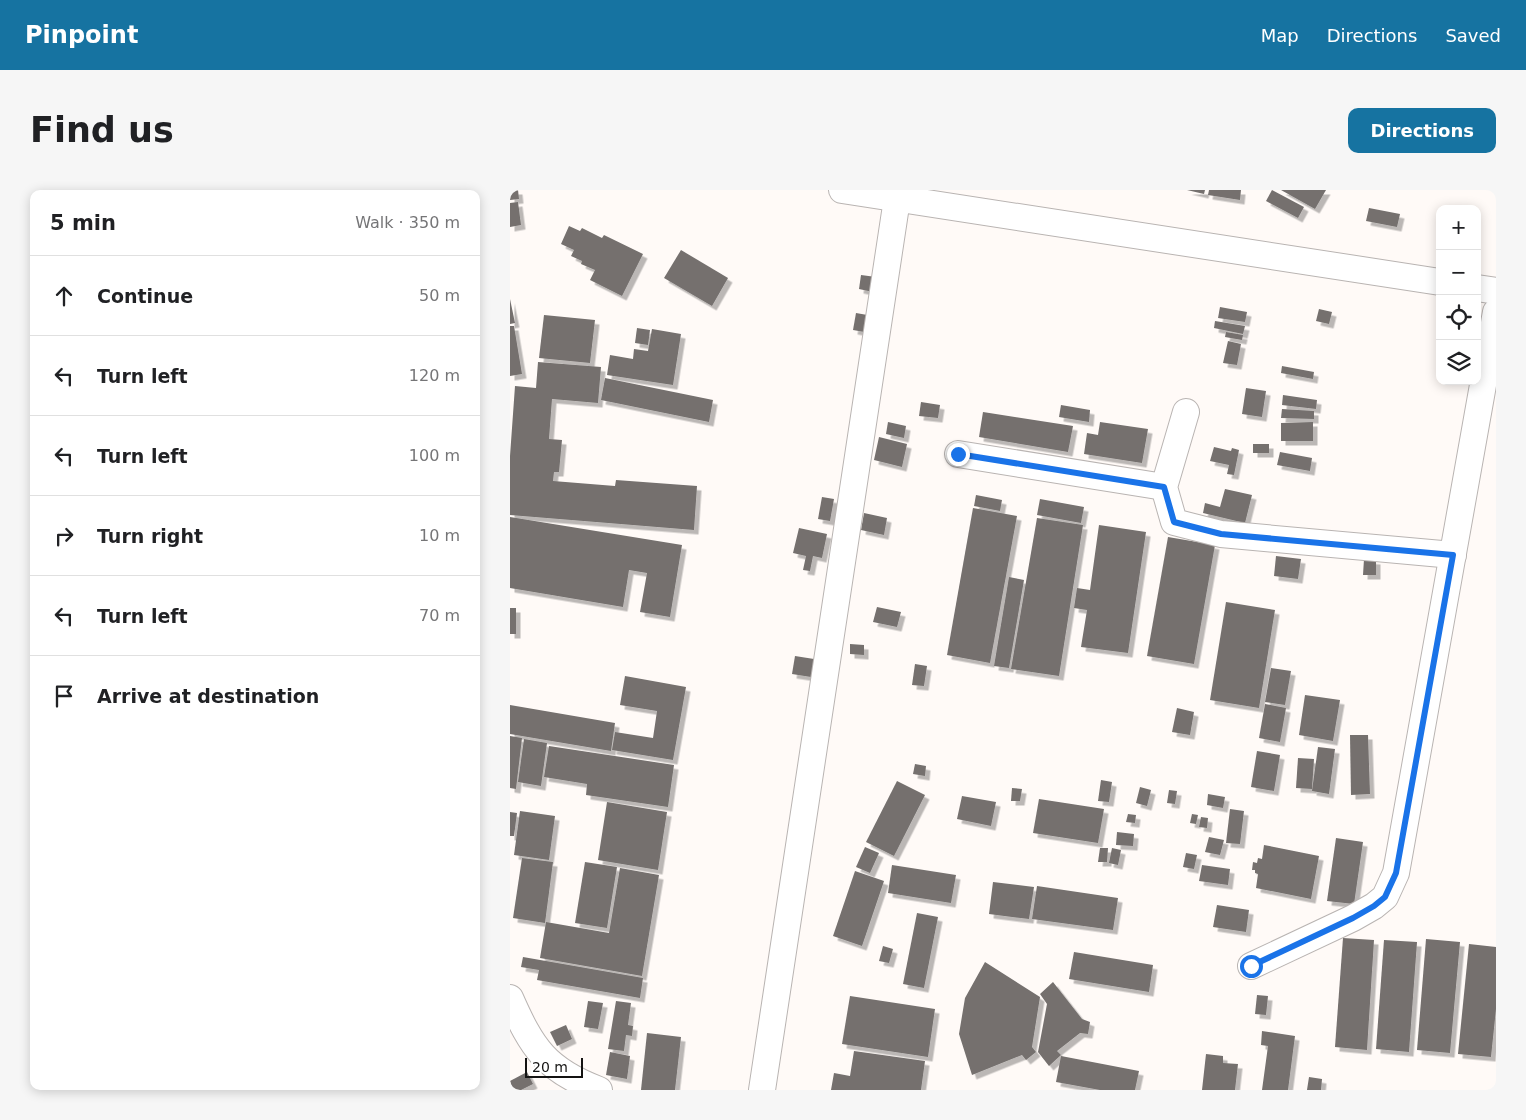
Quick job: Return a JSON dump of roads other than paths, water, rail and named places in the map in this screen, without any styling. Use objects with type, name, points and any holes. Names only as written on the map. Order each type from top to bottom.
[{"type":"street","points":[[842,190],[1436,281]]},
{"type":"street","points":[[762,1090],[897,199]]},
{"type":"street","points":[[1481,289],[1496,291]]},
{"type":"street","points":[[1251,966],[1353,918],[1374,906],[1385,897],[1396,873],[1496,312]]},
{"type":"street","points":[[1186,412],[1164,487],[1174,522],[1221,534],[1453,555]]},
{"type":"street","points":[[958,454],[1164,487]]},
{"type":"street","points":[[510,998],[521,1024],[534,1046],[552,1066],[599,1090]]}]
